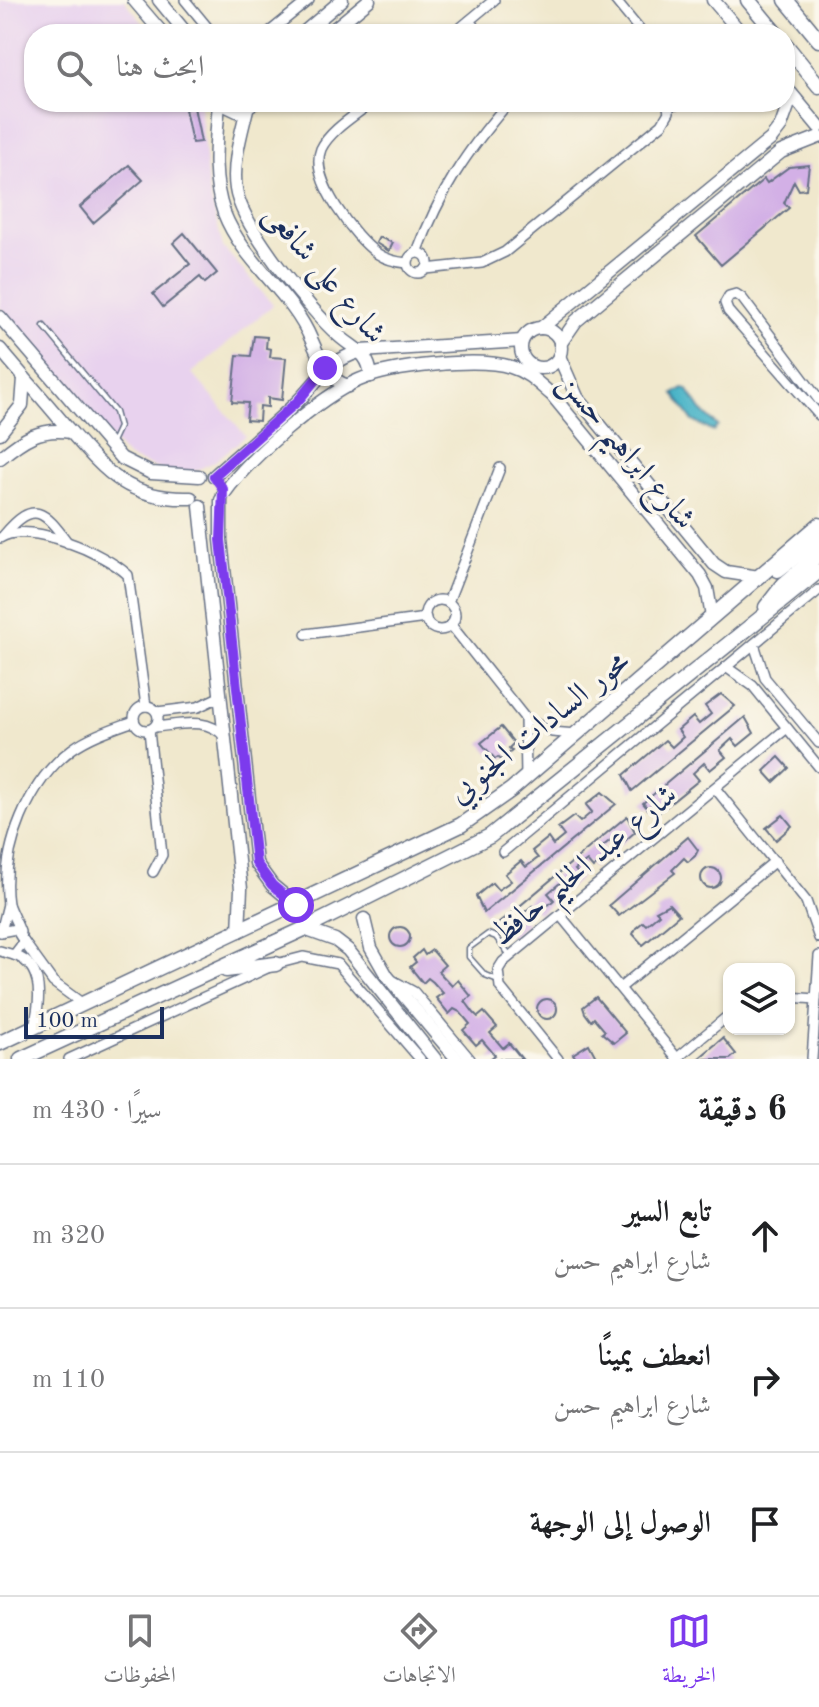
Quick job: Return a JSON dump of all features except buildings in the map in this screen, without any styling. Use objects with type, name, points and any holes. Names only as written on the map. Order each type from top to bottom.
[{"type":"main road","points":[[748,0],[768,24]]},
{"type":"main road","points":[[786,0],[819,40]]},
{"type":"main road","points":[[795,56],[819,86]]},
{"type":"main road","name":"محور السادات الجنوبي","points":[[0,1043],[440,837],[481,813],[526,778],[819,525]]},
{"type":"main road","points":[[759,577],[790,563],[819,539]]},
{"type":"main road","points":[[758,621],[784,584],[819,554]]},
{"type":"main road","name":"محور السادات الجنوبي","points":[[21,1059],[304,929],[451,857],[507,825],[819,571]]},
{"type":"main road","points":[[210,973],[276,964]]},
{"type":"street","points":[[134,0],[154,24]]},
{"type":"street","points":[[159,0],[179,24]]},
{"type":"street","points":[[185,0],[205,24]]},
{"type":"street","points":[[279,24],[309,0]]},
{"type":"street","points":[[314,24],[342,0]]},
{"type":"street","points":[[340,24],[369,0]]},
{"type":"street","points":[[465,24],[494,0]]},
{"type":"street","points":[[615,0],[635,24]]},
{"type":"street","points":[[713,0],[733,24]]},
{"type":"street","points":[[795,98],[819,127]]},
{"type":"street","name":"شارع على شافعى","points":[[218,112],[215,166],[224,213],[248,254],[299,318],[325,368],[333,379],[348,386]]},
{"type":"street","name":"شارع على شافعى","points":[[250,112],[235,171],[236,189],[247,222],[331,328],[361,351],[371,376]]},
{"type":"street","points":[[360,112],[328,138],[321,149],[319,176],[331,198],[370,248],[388,260],[407,263],[415,273],[482,263],[505,252],[662,124],[667,119],[667,112]]},
{"type":"street","points":[[407,263],[409,257],[417,253],[435,205],[451,176],[501,112]]},
{"type":"street","points":[[784,112],[781,126],[771,139],[541,328],[530,332],[522,341],[521,352],[529,370],[551,365],[576,321],[700,217],[781,152],[819,137]]},
{"type":"street","points":[[690,205],[700,217]]},
{"type":"street","points":[[417,253],[427,258],[426,269]]},
{"type":"street","points":[[819,400],[746,303],[739,295],[729,296],[726,307],[732,315],[819,415]]},
{"type":"street","points":[[732,315],[742,312],[746,303]]},
{"type":"street","points":[[0,317],[109,448],[151,473],[199,476],[214,476],[298,401],[325,368],[361,351],[522,341]]},
{"type":"street","points":[[541,328],[553,332],[560,350]]},
{"type":"street","points":[[0,349],[95,461],[122,484],[155,497],[212,507],[222,497]]},
{"type":"street","name":"شارع ابراهيم حسن","points":[[560,350],[577,397],[714,564],[726,572],[759,577]]},
{"type":"street","name":"شارع ابراهيم حسن","points":[[222,497],[245,468],[330,396],[371,376],[492,364],[529,370],[700,575],[707,588],[712,617]]},
{"type":"street","points":[[0,433],[22,405],[24,378]]},
{"type":"street","points":[[0,458],[32,435],[44,431],[71,432]]},
{"type":"street","points":[[448,602],[500,468]]},
{"type":"street","points":[[199,476],[191,485],[196,502],[221,696],[242,902],[239,931]]},
{"type":"street","points":[[214,476],[222,484],[221,540],[256,863],[272,885],[296,905]]},
{"type":"street","points":[[2,537],[20,517],[35,512],[49,517],[68,543]]},
{"type":"street","points":[[2,537],[36,534],[68,543],[128,575],[146,706]]},
{"type":"street","points":[[503,852],[817,595]]},
{"type":"street","points":[[426,618],[430,604],[439,600],[448,602],[455,613],[451,625]]},
{"type":"street","points":[[426,618],[436,629],[451,625]]},
{"type":"street","points":[[306,634],[426,618]]},
{"type":"street","points":[[451,625],[525,718],[552,732],[576,734]]},
{"type":"street","points":[[754,644],[765,678],[819,743]]},
{"type":"street","points":[[726,667],[753,686],[819,767]]},
{"type":"street","points":[[146,706],[157,712],[198,707],[221,696],[237,694]]},
{"type":"street","points":[[146,706],[136,710],[134,721],[138,728],[200,722],[211,725],[225,737]]},
{"type":"street","points":[[153,872],[162,855],[152,729],[157,712]]},
{"type":"street","points":[[525,718],[526,778]]},
{"type":"street","points":[[0,932],[8,904],[8,857],[13,832],[36,786],[72,749],[94,735],[134,721]]},
{"type":"street","name":"شارع عبد الحليم حافظ","points":[[558,1059],[498,980],[498,970],[511,955],[787,728]]},
{"type":"street","points":[[715,788],[813,911],[819,938]]},
{"type":"street","points":[[620,988],[775,861]]},
{"type":"street","points":[[371,895],[364,919],[371,948],[388,977],[457,1059]]},
{"type":"street","points":[[8,904],[22,937],[53,982],[83,1004]]},
{"type":"street","points":[[560,915],[677,1059],[723,1020]]},
{"type":"street","points":[[0,932],[11,928],[22,937]]},
{"type":"street","points":[[304,929],[326,940],[335,940],[348,950],[373,990],[426,1057]]},
{"type":"street","points":[[22,937],[5,955],[25,960],[40,988],[42,998],[34,1027]]},
{"type":"street","points":[[812,1059],[819,956]]},
{"type":"street","points":[[69,1059],[292,958],[328,960],[373,990]]},
{"type":"street","points":[[373,990],[388,977]]},
{"type":"street","points":[[388,977],[414,992],[470,1059]]},
{"type":"street","points":[[795,997],[816,999]]},
{"type":"lane","points":[[44,326],[115,412],[119,427],[109,448]]},
{"type":"lane","points":[[498,980],[485,975],[469,957],[469,948],[488,934],[496,937],[511,955]]},
{"type":"shaded area","points":[[0,0],[124,0],[144,24],[24,24],[24,112],[201,112],[208,188],[223,247],[273,305],[192,373],[246,436],[214,462],[193,472],[169,473],[127,457],[0,307]]},
{"type":"water","points":[[683,388],[718,426],[713,431],[693,421],[674,394]]},
{"type":"route","points":[[296,905],[272,885],[256,863],[221,540],[223,489],[219,479],[214,476],[298,401],[325,368]]}]
